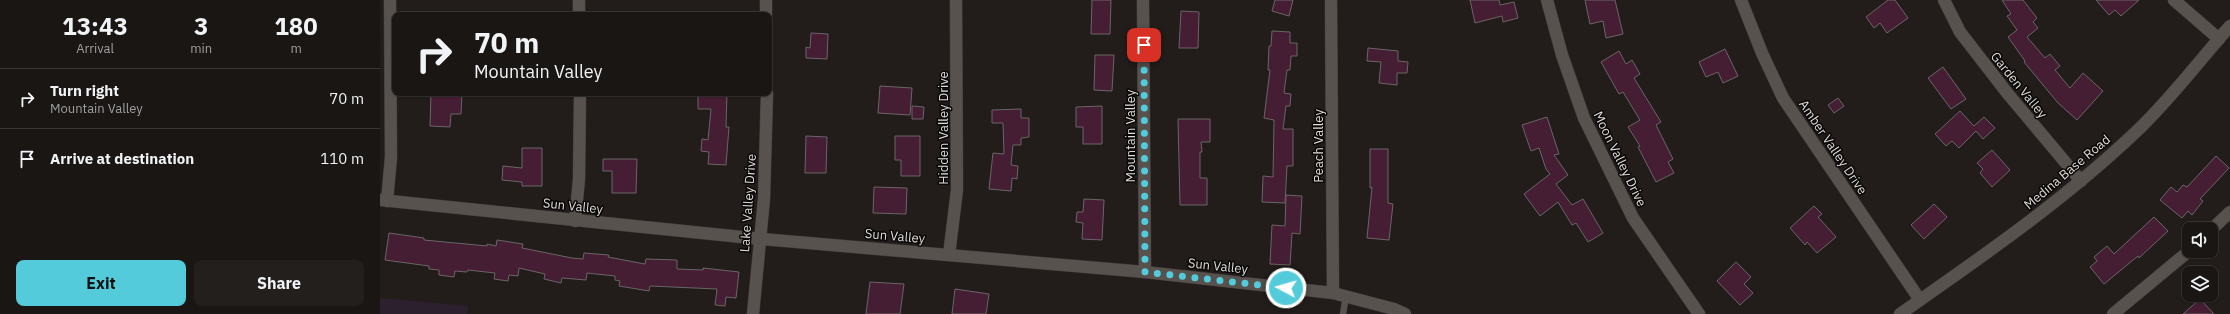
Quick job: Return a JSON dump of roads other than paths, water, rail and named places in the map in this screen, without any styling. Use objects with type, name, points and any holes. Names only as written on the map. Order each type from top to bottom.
[{"type":"street","points":[[384,201],[391,157],[390,0]]},
{"type":"street","points":[[579,0],[579,12]]},
{"type":"street","points":[[766,0],[766,12]]},
{"type":"street","name":"Hidden Valley Drive","points":[[949,255],[957,190],[956,0]]},
{"type":"street","name":"Mountain Valley","points":[[1143,0],[1145,272]]},
{"type":"street","name":"Peach Valley","points":[[1331,0],[1333,293]]},
{"type":"street","name":"Moon Valley Drive","points":[[1547,0],[1562,55],[1584,118],[1633,218],[1699,314]]},
{"type":"street","name":"Amber Valley Drive","points":[[1741,0],[1762,53],[1783,98],[1920,300]]},
{"type":"street","name":"Garden Valley","points":[[1944,0],[1960,32],[2008,94],[2081,181]]},
{"type":"street","points":[[2174,0],[2219,39]]},
{"type":"street","name":"Medina Base Road","points":[[1900,314],[2024,226],[2081,181],[2141,127],[2230,26]]},
{"type":"street","points":[[575,221],[579,179],[580,96]]},
{"type":"street","name":"Lake Valley Drive","points":[[753,314],[761,239],[767,128],[767,96]]},
{"type":"street","name":"Sun Valley","points":[[384,201],[761,239],[1145,272],[1333,293],[1394,309],[1405,314]]},
{"type":"street","points":[[2218,223],[2230,212]]},
{"type":"street","points":[[2113,314],[2182,257]]},
{"type":"lane","points":[[1343,314],[1346,296]]}]
